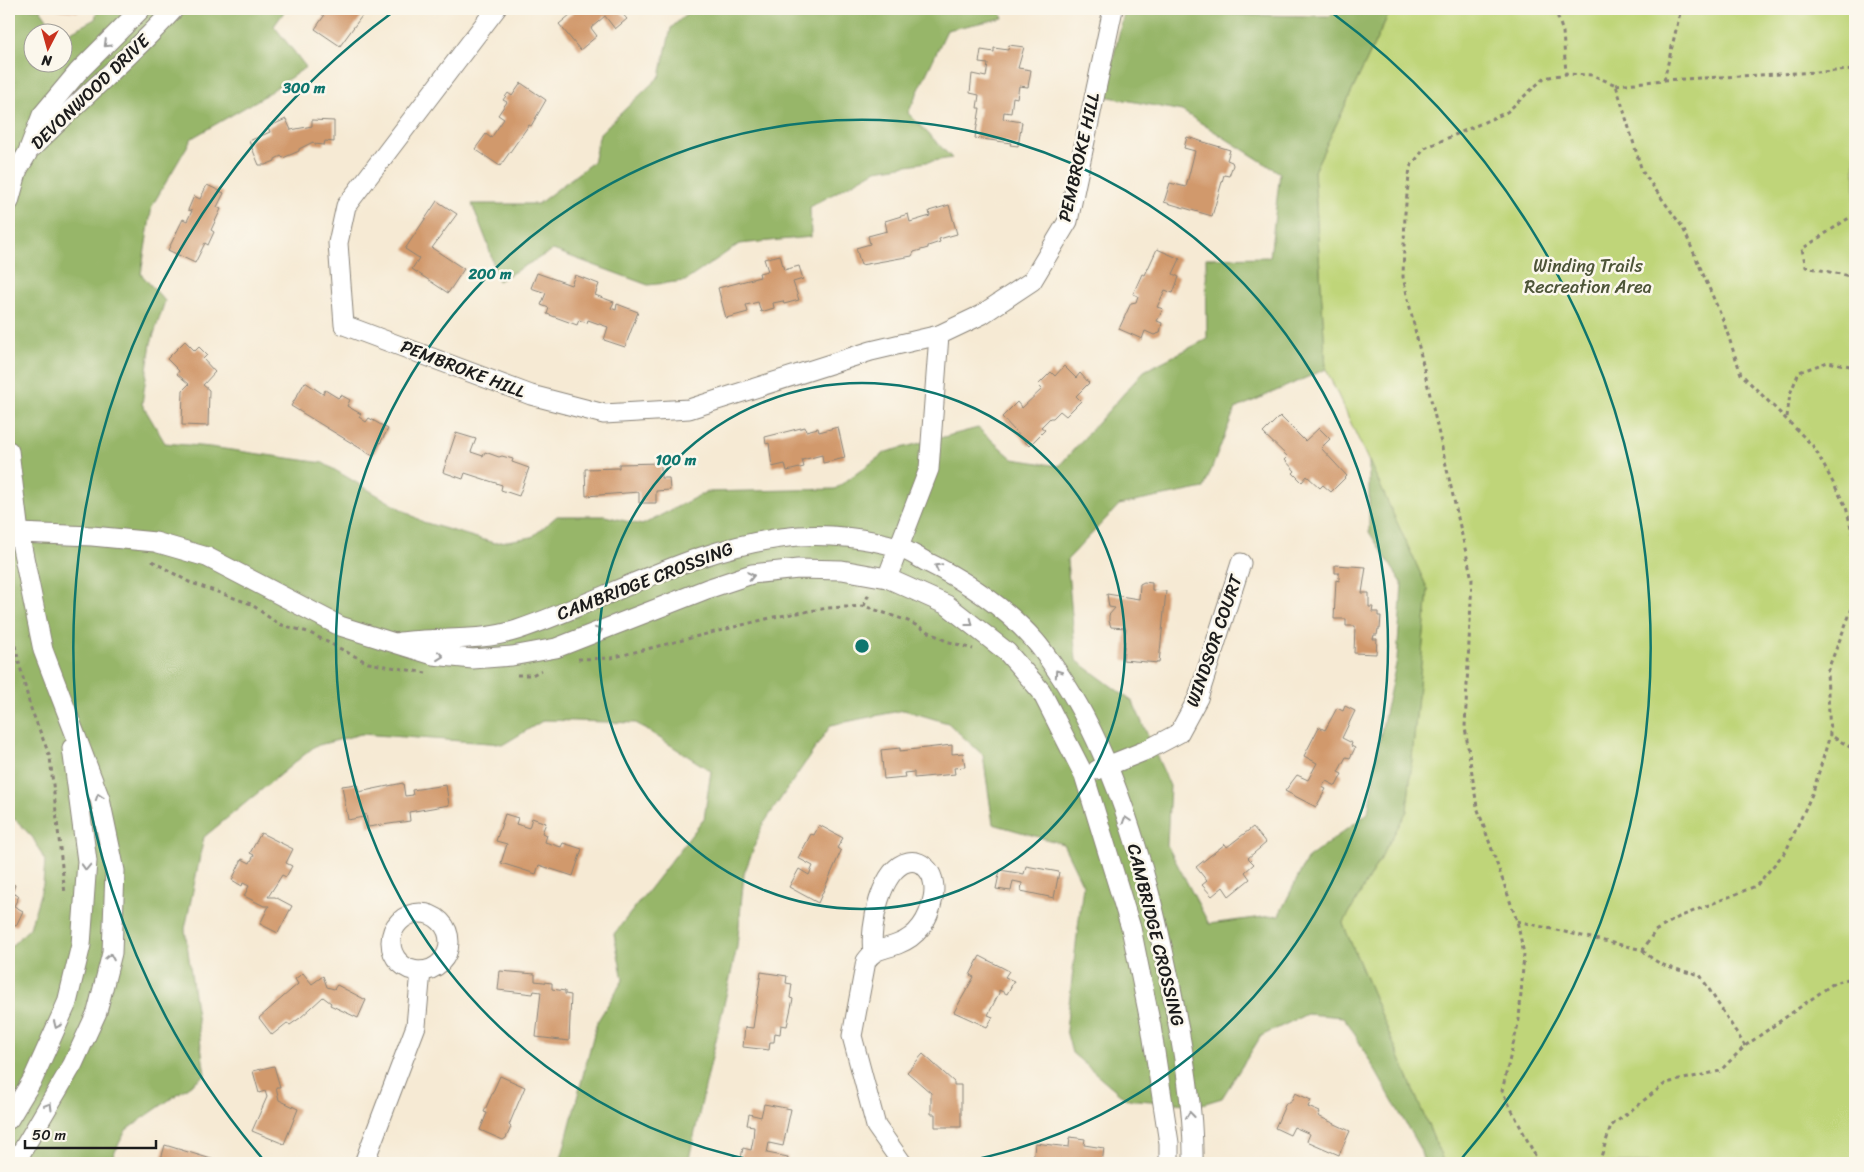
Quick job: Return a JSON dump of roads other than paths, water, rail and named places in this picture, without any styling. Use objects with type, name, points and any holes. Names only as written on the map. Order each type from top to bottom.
[{"type":"street","name":"DEVONWOOD DRIVE","points":[[9,202],[18,163],[42,115],[78,72],[141,9]]},
{"type":"street","name":"DEVONWOOD DRIVE","points":[[18,163],[67,112],[144,42],[174,9]]},
{"type":"street","name":"PEMBROKE HILL","points":[[496,9],[346,206],[338,243],[344,325],[531,395],[604,414],[689,409],[871,351],[939,336],[981,315],[1032,281],[1068,221],[1113,9]]},
{"type":"street","points":[[887,578],[929,469],[939,336]]},
{"type":"street","points":[[9,451],[14,533],[42,650],[100,800],[115,870],[112,953],[98,1012],[81,1047],[15,1163]]},
{"type":"street","name":"CAMBRIDGE CROSSING","points":[[14,533],[92,536],[155,542],[207,557],[340,626],[434,655],[473,659],[512,656],[556,648],[707,589],[752,574],[798,569],[842,570],[887,578],[947,605],[1007,652],[1041,690],[1084,775],[1131,928],[1151,1026],[1169,1143],[1168,1163]]},
{"type":"street","name":"CAMBRIDGE CROSSING","points":[[394,642],[427,638],[470,638],[514,631],[669,568],[734,545],[801,536],[850,538],[899,548],[942,569],[990,598],[1036,641],[1075,698],[1108,766],[1145,878],[1166,961],[1184,1058],[1194,1163]]},
{"type":"street","name":"WINDSOR COURT","points":[[1084,775],[1147,750],[1179,733],[1198,698],[1241,563]]},
{"type":"street","points":[[9,1119],[34,1079],[67,1003],[81,945],[87,862],[68,714]]},
{"type":"street","points":[[872,952],[900,944],[921,928],[930,915],[934,893],[932,875],[923,864],[912,861],[903,863],[889,875],[872,926],[870,937],[872,952],[866,962],[852,1036],[876,1126],[902,1163]]},
{"type":"street","points":[[364,1163],[416,1026],[421,971]]},
{"type":"park label","name":"Winding Trails Recreation Area","points":[[1588,276]]}]
